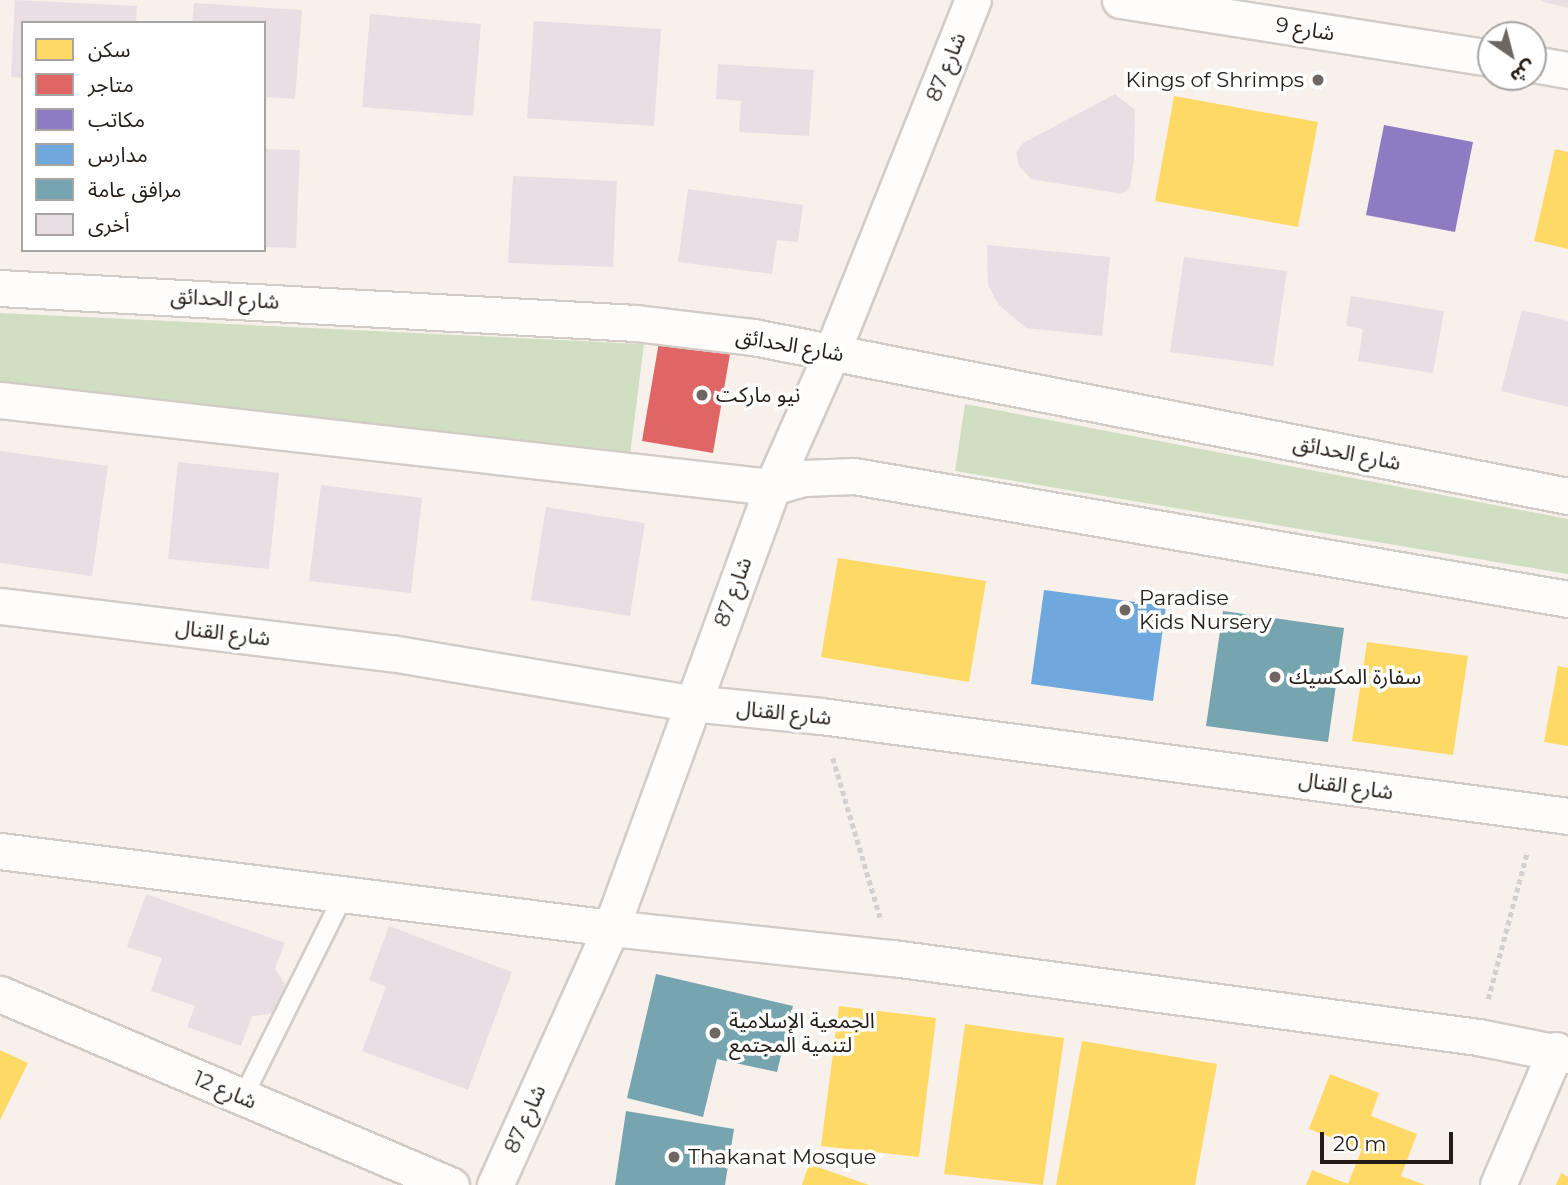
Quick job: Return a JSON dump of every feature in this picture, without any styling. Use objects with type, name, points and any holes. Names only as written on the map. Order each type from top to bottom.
[{"type":"street","name":"شارع 87","points":[[495,1185],[611,928],[772,487],[832,352],[973,0]]},
{"type":"street","name":"شارع 9","points":[[1120,0],[1477,56]]},
{"type":"street","points":[[1547,66],[1568,70]]},
{"type":"street","name":"شارع الحدائق","points":[[0,288],[635,323],[832,352],[1568,496]]},
{"type":"street","points":[[0,400],[772,487],[803,478],[854,476],[1568,598]]},
{"type":"street","name":"شارع القنال","points":[[0,606],[391,653],[691,703],[821,716],[1553,814]]},
{"type":"street","points":[[0,851],[611,928],[893,958],[1478,1037],[1562,1052],[1498,1185]]},
{"type":"street","name":"شارع 12","points":[[0,994],[451,1185]]},
{"type":"lane","points":[[243,1097],[344,894]]},
{"type":"path","points":[[821,716],[893,958]]},
{"type":"path","points":[[1478,1037],[1553,814]]},
{"type":"green space","points":[[0,313],[644,344],[630,455],[0,381]]},
{"type":"green space","points":[[965,404],[1568,519],[1568,574],[955,471]]},
{"type":"building: سكن","points":[[1174,96],[1318,122],[1298,227],[1155,201]]},
{"type":"building: سكن","points":[[1555,149],[1568,152],[1568,249],[1534,241]]},
{"type":"building: سكن","points":[[838,558],[986,581],[969,682],[821,657]]},
{"type":"building: سكن","points":[[1367,642],[1468,656],[1453,755],[1352,741]]},
{"type":"building: سكن","points":[[1558,666],[1568,668],[1568,746],[1544,742]]},
{"type":"building: سكن","points":[[839,1006],[936,1018],[919,1157],[821,1146]]},
{"type":"building: سكن","points":[[965,1024],[1064,1038],[1043,1185],[944,1174]]},
{"type":"building: سكن","points":[[1082,1041],[1217,1064],[1195,1185],[1056,1185]]},
{"type":"building: سكن","points":[[0,1050],[28,1063],[0,1120]]},
{"type":"building: سكن","points":[[1330,1074],[1379,1093],[1371,1116],[1417,1134],[1401,1176],[1425,1185],[1306,1185],[1312,1170],[1348,1184],[1362,1149],[1309,1129]]},
{"type":"building: سكن","points":[[809,1164],[869,1185],[802,1185]]},
{"type":"building: سكن","points":[[1561,1173],[1568,1177],[1568,1185],[1556,1185]]},
{"type":"building: متاجر","points":[[659,342],[730,354],[713,453],[642,441]]},
{"type":"building: مكاتب","points":[[1384,125],[1473,142],[1455,232],[1366,215]]},
{"type":"building: مدارس","points":[[1044,590],[1166,606],[1153,701],[1031,684]]},
{"type":"building: مرافق عامة","name":"سفارة المكسيك","points":[[1223,611],[1344,628],[1328,742],[1206,726]]},
{"type":"building: مرافق عامة","name":"الجمعية الإسلامية لتنمية المجتمع","points":[[656,974],[793,1006],[777,1072],[717,1059],[703,1117],[627,1098]]},
{"type":"building: مرافق عامة","name":"Thakanat Mosque","points":[[626,1111],[734,1129],[725,1185],[615,1185]]},
{"type":"building: أخرى","points":[[15,0],[137,6],[136,21],[21,21],[21,78],[11,77]]},
{"type":"building: أخرى","points":[[1541,0],[1568,0],[1568,8],[1540,1]]},
{"type":"building: أخرى","points":[[194,3],[302,10],[295,99],[266,97],[266,21],[192,21]]},
{"type":"building: أخرى","points":[[370,14],[481,24],[473,116],[362,107]]},
{"type":"building: أخرى","points":[[534,21],[661,29],[654,126],[527,118]]},
{"type":"building: أخرى","points":[[718,64],[814,70],[809,136],[739,132],[741,101],[716,99]]},
{"type":"building: أخرى","points":[[1115,94],[1135,110],[1134,159],[1130,187],[1122,194],[1031,179],[1019,166],[1016,153],[1023,143]]},
{"type":"building: أخرى","points":[[266,149],[300,150],[296,248],[266,247]]},
{"type":"building: أخرى","points":[[513,176],[617,181],[613,267],[508,263]]},
{"type":"building: أخرى","points":[[688,189],[803,205],[798,242],[777,240],[772,274],[678,262]]},
{"type":"building: أخرى","points":[[987,245],[1110,257],[1102,336],[1026,328],[998,304],[988,285]]},
{"type":"building: أخرى","points":[[1184,257],[1287,271],[1273,366],[1170,352]]},
{"type":"building: أخرى","points":[[1351,296],[1444,311],[1433,373],[1358,361],[1363,329],[1346,326]]},
{"type":"building: أخرى","points":[[1522,310],[1568,321],[1568,407],[1501,391]]},
{"type":"building: أخرى","points":[[0,451],[108,466],[92,576],[0,563]]},
{"type":"building: أخرى","points":[[178,462],[279,473],[269,569],[168,559]]},
{"type":"building: أخرى","points":[[321,485],[422,498],[411,593],[309,581]]},
{"type":"building: أخرى","points":[[546,507],[645,523],[630,616],[531,600]]},
{"type":"building: أخرى","points":[[146,894],[285,943],[275,968],[288,989],[275,1013],[252,1016],[241,1046],[187,1027],[195,1006],[151,991],[162,958],[127,947]]},
{"type":"building: أخرى","points":[[389,926],[512,972],[468,1090],[362,1051],[386,987],[369,980]]},
{"type":"place","name":"Kings of Shrimps","points":[[1318,80]]},
{"type":"place","name":"نيو ماركت","points":[[702,395]]},
{"type":"place","name":"Paradise Kids Nursery","points":[[1125,610]]},
{"type":"place","name":"سفارة المكسيك","points":[[1275,677]]},
{"type":"place","name":"الجمعية الإسلامية لتنمية المجتمع","points":[[715,1033]]},
{"type":"place","name":"Thakanat Mosque","points":[[674,1157]]}]
